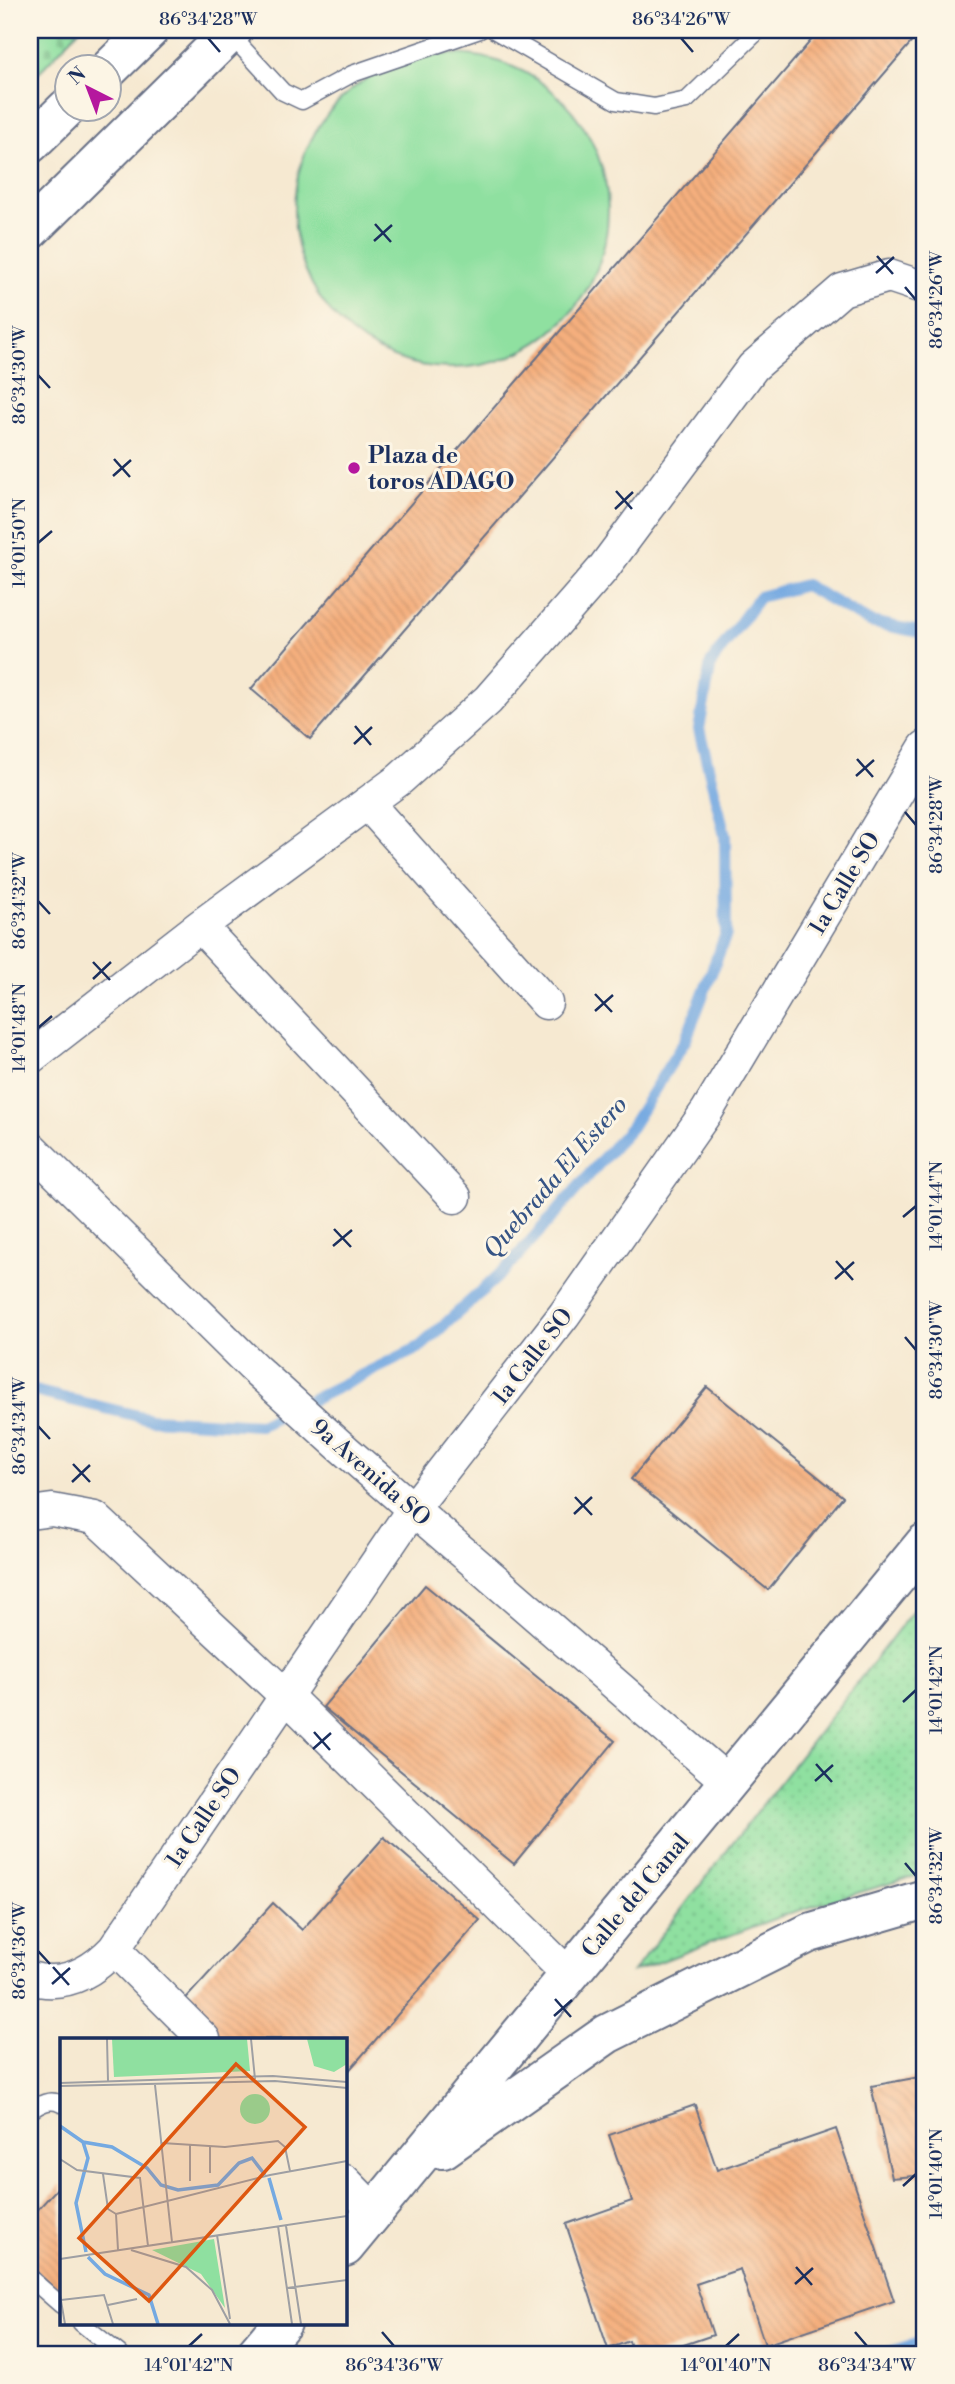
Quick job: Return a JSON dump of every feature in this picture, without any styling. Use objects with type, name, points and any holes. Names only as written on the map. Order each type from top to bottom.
[{"type":"main road","points":[[122,56],[149,30]]},
{"type":"main road","points":[[30,230],[231,32]]},
{"type":"main road","points":[[30,144],[53,122]]},
{"type":"main road","name":"Calle del Canal","points":[[346,2246],[925,1543]]},
{"type":"main road","points":[[401,2178],[607,2034],[809,1933],[925,1899]]},
{"type":"main road","points":[[256,2354],[281,2324]]},
{"type":"street","points":[[30,1058],[200,926],[400,779],[488,700],[602,570],[753,367],[842,290],[889,275],[925,288]]},
{"type":"street","name":"1a Calle SO","points":[[30,1978],[52,1982],[70,1979],[87,1973],[114,1949],[413,1509],[564,1315],[707,1111],[925,747]]},
{"type":"street","points":[[367,803],[546,1003]]},
{"type":"street","points":[[200,926],[455,1197]]},
{"type":"street","name":"9a Avenida SO","points":[[30,1147],[254,1368],[728,1782]]},
{"type":"street","points":[[30,1513],[52,1510],[95,1518],[285,1696],[569,1975]]},
{"type":"street","points":[[114,1949],[203,2038]]},
{"type":"street","points":[[346,2182],[374,2211]]},
{"type":"lane","points":[[231,32],[283,92],[302,101],[352,74],[480,30]]},
{"type":"lane","points":[[494,30],[616,102],[654,107],[687,100],[759,30]]},
{"type":"lane","points":[[30,2111],[44,2102],[60,2103]]},
{"type":"lane","points":[[30,2278],[60,2304]]},
{"type":"lane","points":[[82,2324],[120,2354]]},
{"type":"green space","points":[[30,30],[79,30],[58,52],[52,52],[52,59],[30,82]]},
{"type":"green space","points":[[436,54],[466,54],[497,60],[525,72],[551,89],[573,111],[590,137],[602,165],[608,211],[602,257],[590,285],[573,311],[551,333],[525,350],[497,362],[466,368],[436,368],[405,362],[377,350],[351,333],[329,311],[312,285],[300,257],[294,226],[294,196],[300,165],[312,137],[329,111],[351,89],[377,72],[405,60]]},
{"type":"green space","points":[[925,1595],[925,1873],[787,1914],[633,1972]]},
{"type":"building","points":[[820,30],[922,30],[310,739],[251,689]]},
{"type":"building","points":[[707,1387],[843,1497],[768,1590],[631,1479]]},
{"type":"building","points":[[425,1585],[615,1741],[514,1864],[323,1707]]},
{"type":"building","points":[[384,1837],[480,1920],[346,2074],[346,2038],[214,2038],[179,2006],[273,1903],[302,1930]]},
{"type":"building","points":[[925,2076],[925,2175],[892,2178],[871,2086]]},
{"type":"building","points":[[695,2105],[717,2170],[836,2129],[894,2301],[765,2345],[740,2269],[696,2284],[713,2335],[657,2354],[633,2354],[629,2341],[608,2349],[566,2224],[632,2201],[609,2135]]},
{"type":"building","points":[[60,2185],[60,2294],[30,2265],[30,2218]]},
{"type":"waterway","name":"Quebrada El Estero","points":[[30,1390],[151,1419],[260,1425],[420,1347],[508,1267],[631,1127],[686,1039],[726,934],[725,836],[699,729],[711,663],[759,597],[805,585],[870,622],[925,633]]},
{"type":"waterway","points":[[884,2354],[919,2343],[925,2345]]},
{"type":"place","name":"Plaza de toros ADAGO","points":[[354,468]]}]
